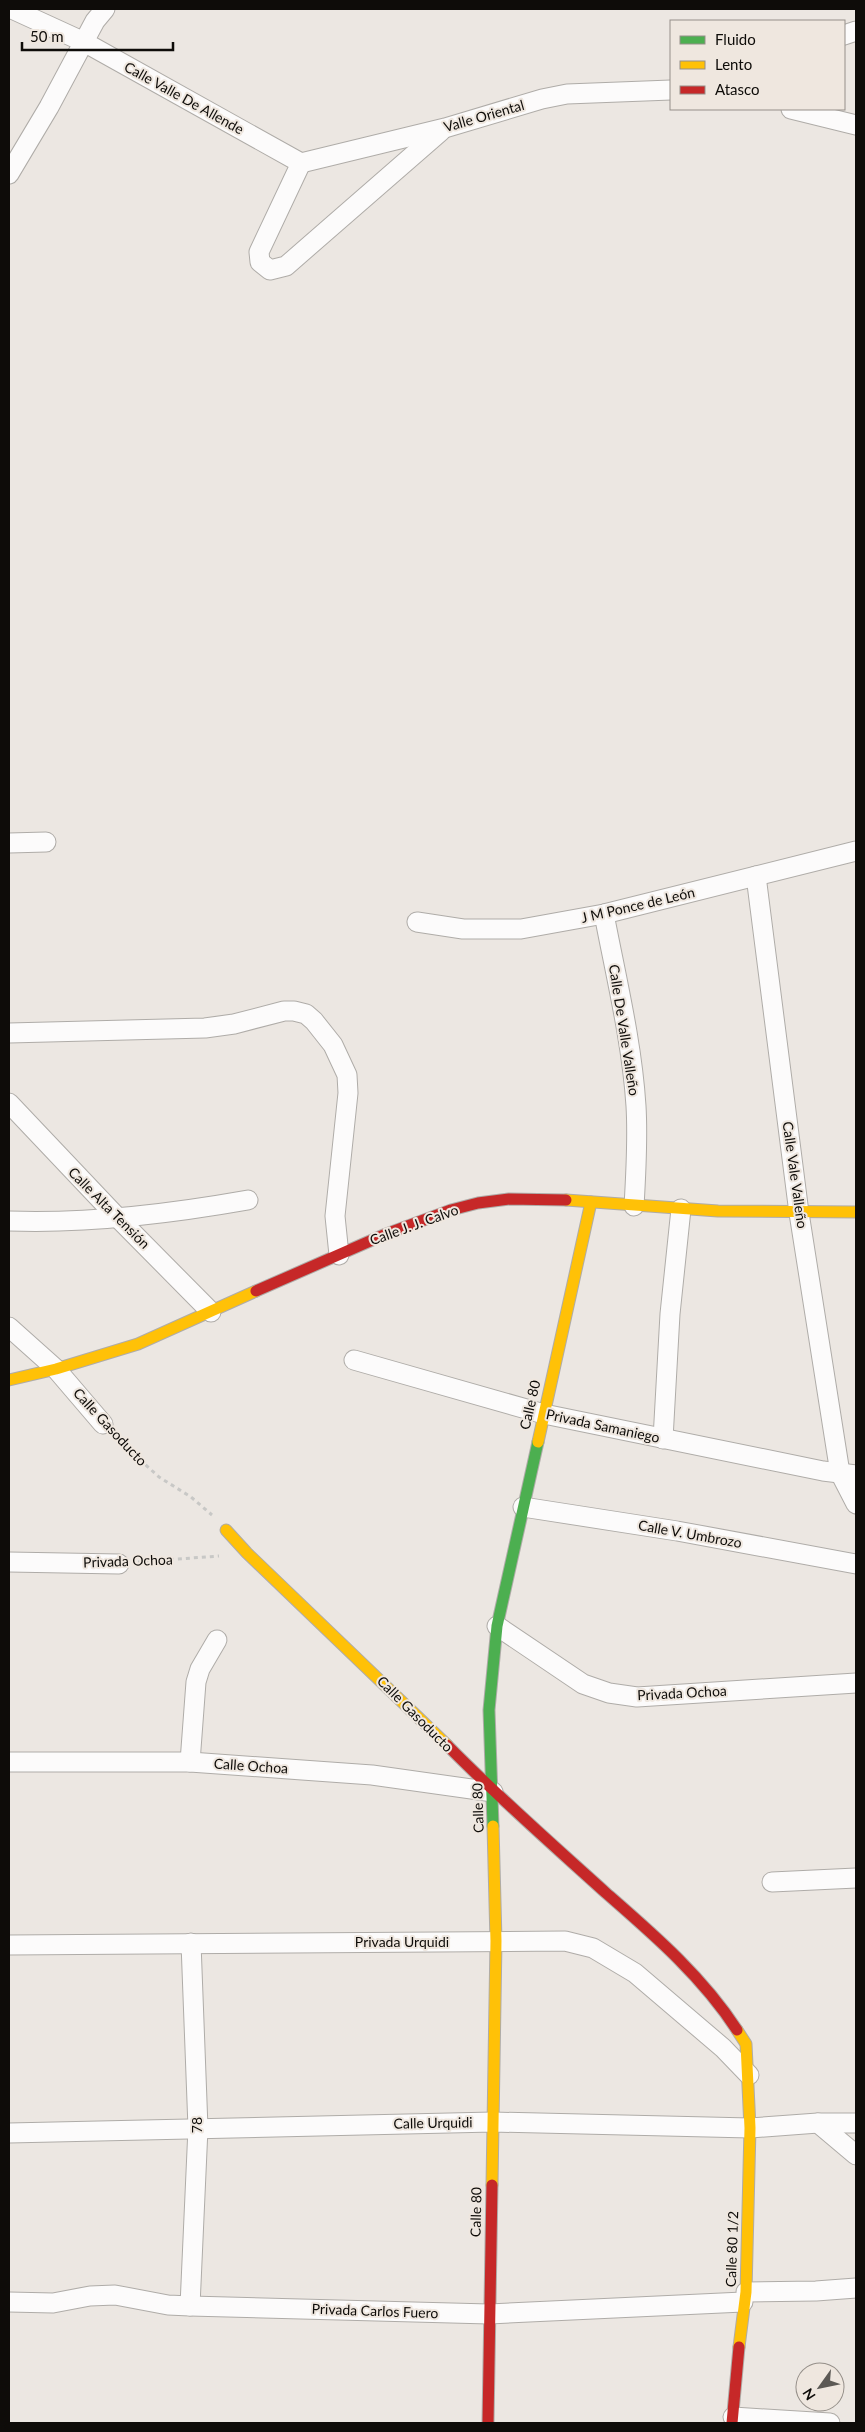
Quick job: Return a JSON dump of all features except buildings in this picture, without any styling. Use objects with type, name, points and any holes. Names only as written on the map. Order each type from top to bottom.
[{"type":"street","name":"Calle Valle De Allende","points":[[12,9],[84,42],[300,163]]},
{"type":"street","points":[[9,174],[95,21],[105,9]]},
{"type":"street","name":"Valle Oriental","points":[[300,163],[446,128],[567,94],[670,90]]},
{"type":"street","points":[[795,110],[856,125]]},
{"type":"street","points":[[300,163],[259,252],[260,262],[270,270],[286,266],[446,128]]},
{"type":"street","points":[[9,843],[46,842]]},
{"type":"street","name":"J M Ponce de León","points":[[417,922],[463,929],[496,931],[521,929],[604,914],[856,851]]},
{"type":"street","name":"Calle Vale Valleño","points":[[756,876],[799,1213],[848,1474],[856,1504]]},
{"type":"street","name":"Calle De Valle Valleño","points":[[604,914],[630,1054],[636,1106],[637,1157],[634,1206]]},
{"type":"street","points":[[9,1033],[205,1028],[234,1024],[284,1011],[306,1014],[323,1030],[341,1059],[347,1075],[348,1093],[335,1216],[339,1255]]},
{"type":"street","name":"Calle Alta Tensión","points":[[9,1103],[117,1218],[211,1312]]},
{"type":"street","name":"Calle J. J. Calvo","points":[[9,1380],[56,1369],[138,1344],[428,1217],[490,1200],[536,1199],[634,1206],[799,1213],[856,1212]]},
{"type":"street","points":[[9,1221],[52,1222],[117,1218],[192,1210],[248,1200]]},
{"type":"street","name":"Calle 80","points":[[488,2423],[496,1941],[493,1792],[489,1710],[497,1626],[591,1202]]},
{"type":"street","points":[[663,1439],[670,1314],[681,1208]]},
{"type":"street","name":"Calle Gasoducto","points":[[9,1327],[56,1369],[103,1424]]},
{"type":"street","name":"Privada Samaniego","points":[[354,1360],[544,1414],[848,1474]]},
{"type":"street","name":"Calle V. Umbrozo","points":[[523,1507],[677,1531],[856,1564]]},
{"type":"street","name":"Calle Gasoducto","points":[[226,1530],[247,1553],[404,1703],[493,1792],[618,1901],[705,1987],[726,2013],[746,2044],[749,2075]]},
{"type":"street","name":"Privada Ochoa","points":[[9,1562],[119,1564]]},
{"type":"street","name":"Privada Ochoa","points":[[497,1626],[583,1684],[609,1693],[637,1697],[856,1683]]},
{"type":"street","points":[[190,1762],[196,1682],[200,1669],[217,1640]]},
{"type":"street","name":"Calle Ochoa","points":[[9,1762],[190,1762],[372,1775],[493,1792]]},
{"type":"street","points":[[772,1882],[856,1878]]},
{"type":"street","name":"Privada Urquidi","points":[[9,1945],[565,1941],[593,1948],[635,1973],[686,2016],[749,2075]]},
{"type":"street","name":"78","points":[[190,2306],[198,2128],[191,1943]]},
{"type":"street","name":"Calle 80 1/2","points":[[733,2420],[745,2297],[750,2128],[749,2075]]},
{"type":"street","name":"Calle Urquidi","points":[[9,2133],[493,2122],[750,2128],[818,2123],[856,2123]]},
{"type":"street","points":[[818,2123],[856,2156]]},
{"type":"street","name":"Privada Carlos Fuero","points":[[9,2302],[53,2303],[90,2296],[115,2295],[168,2305],[489,2314],[856,2288]]},
{"type":"street","points":[[733,2420],[830,2423]]},
{"type":"path","name":"Calle Gasoducto","points":[[103,1424],[144,1465],[202,1506],[226,1530]]},
{"type":"path","name":"Privada Ochoa","points":[[119,1564],[247,1553]]},
{"type":"traffic: fast","points":[[493,1826],[489,1710],[497,1626],[538,1442]]},
{"type":"traffic: slow","points":[[566,1200],[718,1211],[856,1212]]},
{"type":"traffic: slow","points":[[538,1442],[591,1202]]},
{"type":"traffic: slow","points":[[9,1380],[56,1369],[138,1344],[256,1291]]},
{"type":"traffic: slow","points":[[226,1530],[247,1553],[447,1745]]},
{"type":"traffic: slow","points":[[492,2185],[496,1941],[493,1826]]},
{"type":"traffic: slow","points":[[737,2030],[746,2044],[750,2128],[746,2292],[739,2347]]},
{"type":"traffic: jam","points":[[256,1291],[386,1234],[451,1210],[478,1203],[509,1199],[566,1200]]},
{"type":"traffic: jam","points":[[447,1745],[505,1802],[676,1957],[693,1974],[737,2030]]},
{"type":"traffic: jam","points":[[488,2423],[492,2185]]},
{"type":"traffic: jam","points":[[732,2423],[739,2347]]}]
